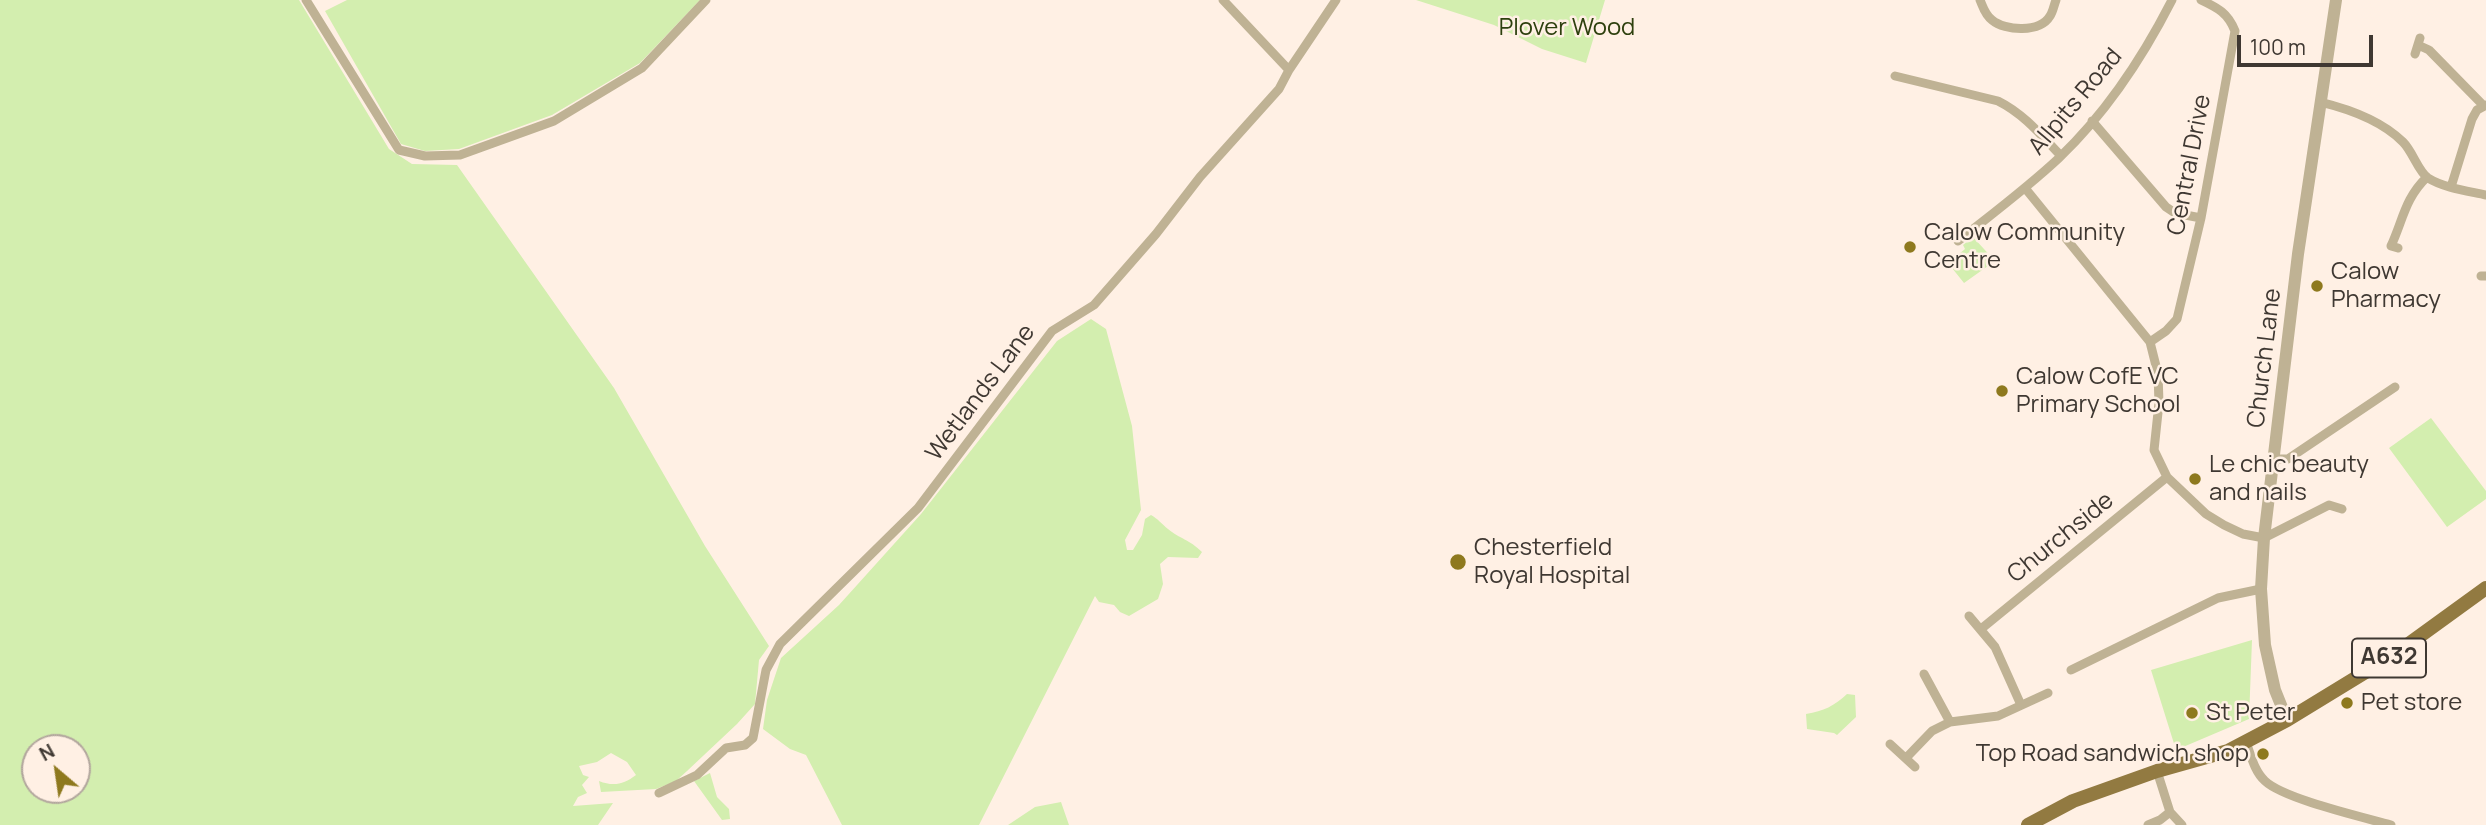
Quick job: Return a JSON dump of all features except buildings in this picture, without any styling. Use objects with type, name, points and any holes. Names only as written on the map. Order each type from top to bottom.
[{"type":"main road","name":"A632","points":[[2028,825],[2073,801],[2157,771],[2210,758],[2246,742],[2395,654],[2486,588]]},
{"type":"street","points":[[306,0],[399,150],[425,156],[460,155],[554,121],[642,68],[706,0]]},
{"type":"street","points":[[1223,0],[1289,70]]},
{"type":"street","name":"Wetlands Lane","points":[[659,793],[697,775],[726,748],[746,745],[754,738],[766,670],[780,644],[918,508],[1052,331],[1094,305],[1156,234],[1200,177],[1279,89],[1336,0]]},
{"type":"street","points":[[1980,0],[1985,13],[1993,21],[2019,28],[2042,24],[2050,16],[2056,0]]},
{"type":"street","name":"Allpits Road","points":[[1958,241],[2061,156],[2116,91],[2154,34],[2172,0]]},
{"type":"street","name":"Central Drive","points":[[2150,342],[2177,319],[2201,218],[2235,31],[2231,20],[2222,10],[2201,0]]},
{"type":"street","name":"Church Lane","points":[[2287,720],[2275,690],[2265,645],[2261,589],[2264,538],[2298,254],[2336,0]]},
{"type":"street","points":[[2418,46],[2429,50],[2485,105],[2477,110],[2472,120],[2451,187]]},
{"type":"street","points":[[1895,76],[1998,101],[2013,108],[2031,123],[2061,156]]},
{"type":"street","points":[[2320,102],[2339,106],[2374,121],[2403,142],[2427,177],[2451,187],[2486,195]]},
{"type":"street","points":[[2092,121],[2166,207],[2175,213],[2201,218]]},
{"type":"street","points":[[2392,246],[2407,200],[2427,177]]},
{"type":"street","points":[[2025,188],[2150,342],[2158,374],[2159,403],[2154,450],[2167,477],[2206,514],[2243,534],[2264,538],[2329,505],[2342,509]]},
{"type":"street","points":[[2273,459],[2288,458],[2395,387]]},
{"type":"street","name":"Churchside","points":[[1981,629],[2167,477]]},
{"type":"street","points":[[2071,670],[2218,598],[2261,589]]},
{"type":"street","points":[[1969,615],[1995,648],[2021,705]]},
{"type":"street","points":[[1924,674],[1950,722]]},
{"type":"street","points":[[1906,758],[1932,732],[1950,722],[1998,716],[2048,693]]},
{"type":"street","points":[[2246,742],[2258,774],[2268,784],[2310,801],[2391,825]]},
{"type":"street","points":[[1890,744],[1915,767]]},
{"type":"street","points":[[2157,771],[2170,812],[2182,825]]},
{"type":"street","points":[[2148,825],[2170,812]]},
{"type":"green space","points":[[0,0],[299,0],[389,149],[412,164],[457,165],[614,388],[705,546],[769,646],[759,660],[755,704],[676,781],[656,789],[601,792],[599,781],[619,784],[636,775],[627,762],[611,753],[597,762],[579,766],[583,775],[589,777],[582,785],[587,793],[578,797],[573,806],[613,803],[598,825],[0,825]]},
{"type":"green space","points":[[347,0],[700,0],[640,63],[552,115],[459,149],[425,151],[401,144],[325,11]]},
{"type":"green space","name":"Plover Wood","points":[[1416,0],[1605,0],[1586,63],[1542,49],[1494,25]]},
{"type":"green space","points":[[1973,237],[1995,261],[1964,283],[1948,263],[1965,249],[1963,245]]},
{"type":"green space","points":[[1091,319],[1106,329],[1132,426],[1141,510],[1125,540],[1127,550],[1133,550],[1142,535],[1145,519],[1151,515],[1202,552],[1198,558],[1168,557],[1160,564],[1163,584],[1158,599],[1129,616],[1114,605],[1099,602],[1095,596],[979,825],[842,825],[806,755],[790,749],[763,729],[767,700],[781,658],[839,605],[921,514],[1057,341]]},
{"type":"green space","points":[[2431,418],[2486,491],[2486,499],[2447,527],[2389,448]]},
{"type":"green space","points":[[2252,640],[2249,719],[2176,750],[2151,670]]},
{"type":"green space","points":[[1847,694],[1855,695],[1856,717],[1837,735],[1807,729],[1806,714],[1828,707]]},
{"type":"green space","points":[[710,773],[717,797],[729,809],[730,819],[722,820],[694,781]]},
{"type":"green space","points":[[1061,802],[1069,825],[1008,825],[1035,807]]},
{"type":"place","name":"Calow Community Centre","points":[[1910,247]]},
{"type":"place","name":"Calow Pharmacy","points":[[2317,286]]},
{"type":"place","name":"Calow CofE VC Primary School","points":[[2002,391]]},
{"type":"place","name":"Le chic beauty and nails","points":[[2195,479]]},
{"type":"place","name":"Chesterfield Royal Hospital","points":[[1458,562]]},
{"type":"place","name":"Pet store","points":[[2347,703]]},
{"type":"place","name":"St Peter","points":[[2192,713]]},
{"type":"place","name":"Top Road sandwich shop","points":[[2263,754]]}]
